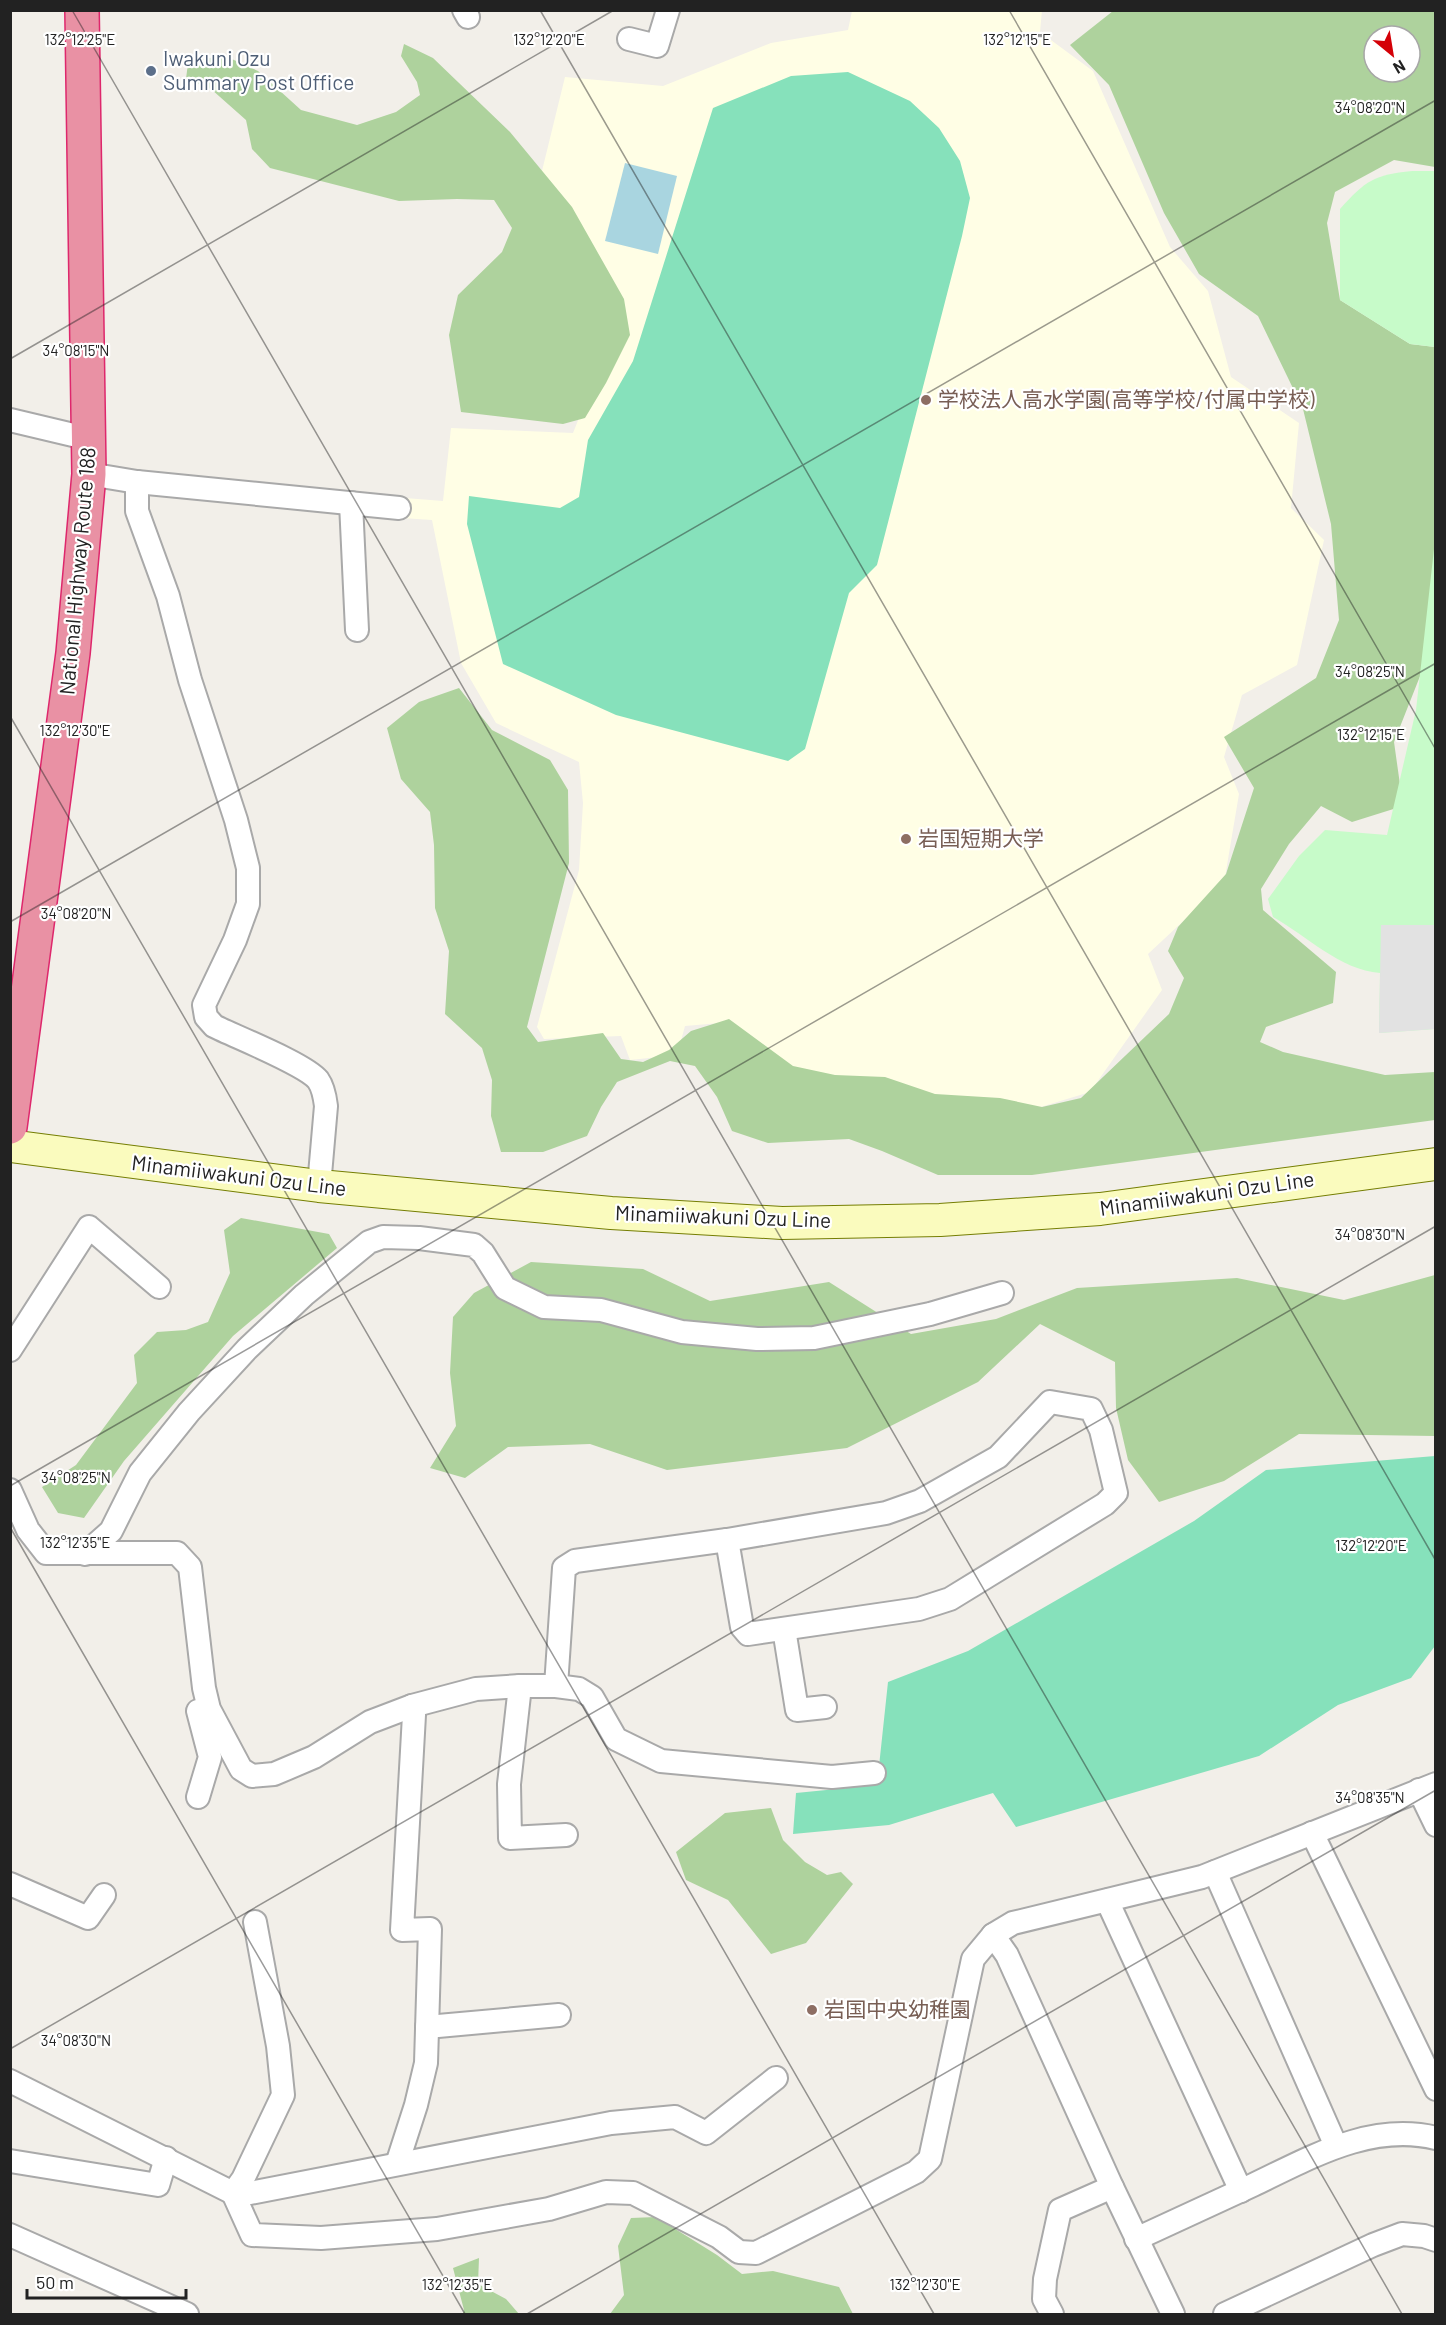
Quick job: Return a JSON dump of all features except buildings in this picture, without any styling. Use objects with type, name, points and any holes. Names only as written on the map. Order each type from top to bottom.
[{"type":"highway","name":"National Highway Route 188","points":[[10,1127],[73,653],[89,474],[82,10]]},
{"type":"main road","name":"Minamiiwakuni Ozu Line","points":[[10,1146],[319,1186],[633,1215],[782,1223],[928,1221],[1100,1209],[1436,1164]]},
{"type":"street","points":[[630,39],[657,46],[668,10]]},
{"type":"street","points":[[10,420],[90,439]]},
{"type":"street","points":[[89,474],[136,482],[399,508]]},
{"type":"street","points":[[136,482],[138,511],[168,596],[190,680],[236,820],[248,868],[248,904],[235,940],[204,1005],[206,1017],[214,1026],[302,1067],[318,1080],[325,1096],[326,1106],[319,1186]]},
{"type":"street","points":[[351,504],[357,630]]},
{"type":"street","points":[[10,1350],[88,1227],[159,1287]]},
{"type":"street","points":[[85,1554],[111,1531],[140,1473],[189,1412],[247,1349],[304,1295],[369,1242],[383,1237],[419,1238],[474,1245],[483,1252],[505,1288],[544,1307],[601,1310],[682,1332],[757,1339],[814,1338],[930,1314],[1002,1293]]},
{"type":"street","points":[[556,1686],[564,1568],[576,1561],[727,1540],[886,1513],[920,1501],[998,1457],[1050,1402],[1091,1409],[1101,1430],[1116,1493],[1105,1504],[950,1599],[919,1609],[748,1634],[742,1628],[727,1540]]},
{"type":"street","points":[[10,1490],[28,1530],[46,1553],[177,1553],[190,1567],[204,1688],[209,1709],[240,1769],[252,1776],[274,1774],[314,1757],[370,1722],[412,1706],[476,1689],[520,1686],[556,1686],[579,1689],[592,1697],[616,1739],[661,1761],[832,1777],[874,1773]]},
{"type":"street","points":[[784,1629],[797,1710],[825,1707]]},
{"type":"street","points":[[520,1686],[509,1784],[510,1838],[566,1835]]},
{"type":"street","points":[[198,1797],[210,1757],[197,1700],[204,1688]]},
{"type":"street","points":[[397,2164],[416,2106],[426,2063],[430,1929],[402,1930],[414,1715],[412,1706]]},
{"type":"street","points":[[233,2193],[252,2235],[321,2238],[437,2229],[549,2210],[606,2192],[633,2193],[719,2237],[738,2252],[756,2253],[916,2172],[930,2159],[973,1959],[993,1935],[1013,1923],[1215,1872],[1427,1787],[1436,1826]]},
{"type":"street","points":[[1312,1833],[1436,2089]]},
{"type":"street","points":[[1215,1872],[1336,2146]]},
{"type":"street","points":[[10,1884],[88,1918],[104,1895]]},
{"type":"street","points":[[1108,1900],[1241,2191]]},
{"type":"street","points":[[233,2193],[243,2179],[283,2096],[278,2046],[255,1922]]},
{"type":"street","points":[[993,1935],[1007,1955],[1136,2239],[1173,2314]]},
{"type":"street","points":[[427,2027],[560,2015]]},
{"type":"street","points":[[10,2081],[233,2193],[250,2193],[611,2123],[675,2117],[706,2133],[776,2078]]},
{"type":"street","points":[[1136,2239],[1336,2146],[1375,2136],[1424,2135],[1436,2138]]},
{"type":"street","points":[[10,2161],[158,2185],[166,2158]]},
{"type":"street","points":[[1052,2314],[1044,2299],[1045,2279],[1060,2210],[1112,2187]]},
{"type":"street","points":[[1225,2314],[1373,2245],[1402,2234],[1424,2236],[1436,2240]]},
{"type":"street","points":[[10,2235],[186,2314]]},
{"type":"shaded area","name":"学校法人高水学園(高等学校/付属中学校)","points":[[1042,10],[1040,32],[1093,71],[1170,247],[1208,291],[1231,377],[1299,423],[1291,508],[1324,540],[1297,665],[1242,695],[1224,757],[1239,794],[1224,883],[1148,954],[1162,990],[1090,1092],[1021,1113],[791,1072],[720,1023],[685,1026],[677,1055],[630,1060],[621,1036],[544,1039],[537,1027],[579,870],[583,803],[579,762],[496,723],[461,663],[432,520],[402,518],[405,498],[443,501],[451,428],[573,433],[622,310],[540,179],[565,77],[663,86],[771,43],[848,30],[852,11]]},
{"type":"shaded area","points":[[1381,925],[1435,925],[1435,1029],[1379,1033]]},
{"type":"green space","points":[[1113,11],[1435,11],[1435,167],[1394,160],[1335,192],[1327,223],[1340,300],[1410,344],[1435,347],[1435,646],[1426,661],[1394,742],[1403,806],[1352,822],[1321,806],[1289,844],[1261,889],[1263,910],[1336,972],[1333,1003],[1266,1027],[1260,1042],[1283,1052],[1385,1075],[1435,1072],[1435,1120],[1032,1175],[938,1175],[849,1139],[768,1143],[732,1131],[717,1097],[695,1066],[670,1061],[617,1082],[601,1107],[587,1136],[543,1152],[501,1152],[491,1116],[492,1080],[482,1048],[445,1014],[449,951],[435,908],[434,845],[430,812],[401,779],[387,728],[419,702],[459,688],[492,730],[550,760],[568,790],[569,863],[527,1027],[538,1042],[603,1033],[621,1059],[643,1062],[669,1050],[691,1031],[729,1019],[793,1066],[835,1075],[885,1077],[935,1094],[1000,1098],[1042,1107],[1081,1098],[1169,1014],[1184,978],[1168,951],[1178,927],[1226,874],[1254,788],[1224,737],[1316,678],[1339,620],[1331,524],[1303,409],[1258,316],[1199,274],[1164,213],[1109,85],[1070,45]]},
{"type":"green space","points":[[404,44],[433,58],[510,132],[572,207],[624,299],[630,335],[585,418],[563,424],[461,412],[449,335],[458,295],[502,252],[512,228],[494,200],[399,201],[270,168],[252,149],[246,120],[211,89],[186,79],[188,63],[223,55],[258,71],[301,110],[357,125],[396,112],[420,95],[417,82],[401,56]]},
{"type":"green space","points":[[848,72],[910,101],[939,128],[960,161],[970,198],[877,565],[849,593],[805,749],[788,761],[616,715],[503,664],[467,524],[469,496],[560,508],[579,497],[588,440],[633,361],[713,108],[791,76]]},
{"type":"green space","points":[[1412,171],[1435,171],[1435,347],[1410,344],[1340,300],[1340,209],[1364,185],[1379,177]]},
{"type":"green space","points":[[1435,540],[1435,1029],[1379,1033],[1380,973],[1351,966],[1324,951],[1273,917],[1268,899],[1299,856],[1325,830],[1387,835],[1416,710]]},
{"type":"green space","points":[[241,1218],[329,1234],[337,1248],[233,1336],[124,1461],[84,1518],[58,1513],[42,1487],[76,1465],[137,1383],[134,1355],[157,1332],[186,1330],[208,1322],[230,1273],[224,1230]]},
{"type":"green space","points":[[531,1262],[643,1269],[710,1301],[829,1282],[911,1334],[996,1319],[1077,1288],[1237,1278],[1344,1300],[1435,1275],[1435,1436],[1299,1434],[1224,1481],[1159,1502],[1128,1460],[1116,1408],[1115,1362],[1040,1324],[978,1382],[847,1448],[667,1470],[590,1444],[508,1447],[465,1478],[430,1468],[456,1426],[450,1373],[453,1317],[474,1293]]},
{"type":"green space","points":[[1435,1456],[1435,1646],[1411,1678],[1338,1705],[1259,1756],[1016,1827],[993,1793],[889,1825],[793,1834],[796,1793],[877,1785],[888,1682],[968,1651],[1194,1521],[1266,1470]]},
{"type":"green space","points":[[771,1808],[783,1840],[805,1862],[827,1875],[841,1872],[853,1884],[806,1943],[771,1954],[728,1900],[686,1880],[676,1852],[725,1813]]},
{"type":"green space","points":[[656,2217],[717,2255],[742,2274],[773,2271],[839,2287],[853,2314],[610,2314],[624,2295],[618,2246],[631,2218]]},
{"type":"green space","points":[[479,2258],[478,2284],[506,2299],[519,2314],[463,2314],[464,2310],[453,2268]]},
{"type":"water","points":[[625,163],[677,176],[658,254],[605,241]]},
{"type":"place","name":"Iwakuni Ozu Summary Post Office","points":[[151,71]]},
{"type":"place","name":"学校法人高水学園(高等学校/付属中学校)","points":[[926,400]]},
{"type":"place","name":"岩国短期大学","points":[[906,839]]},
{"type":"place","name":"岩国中央幼稚園","points":[[812,2010]]}]
